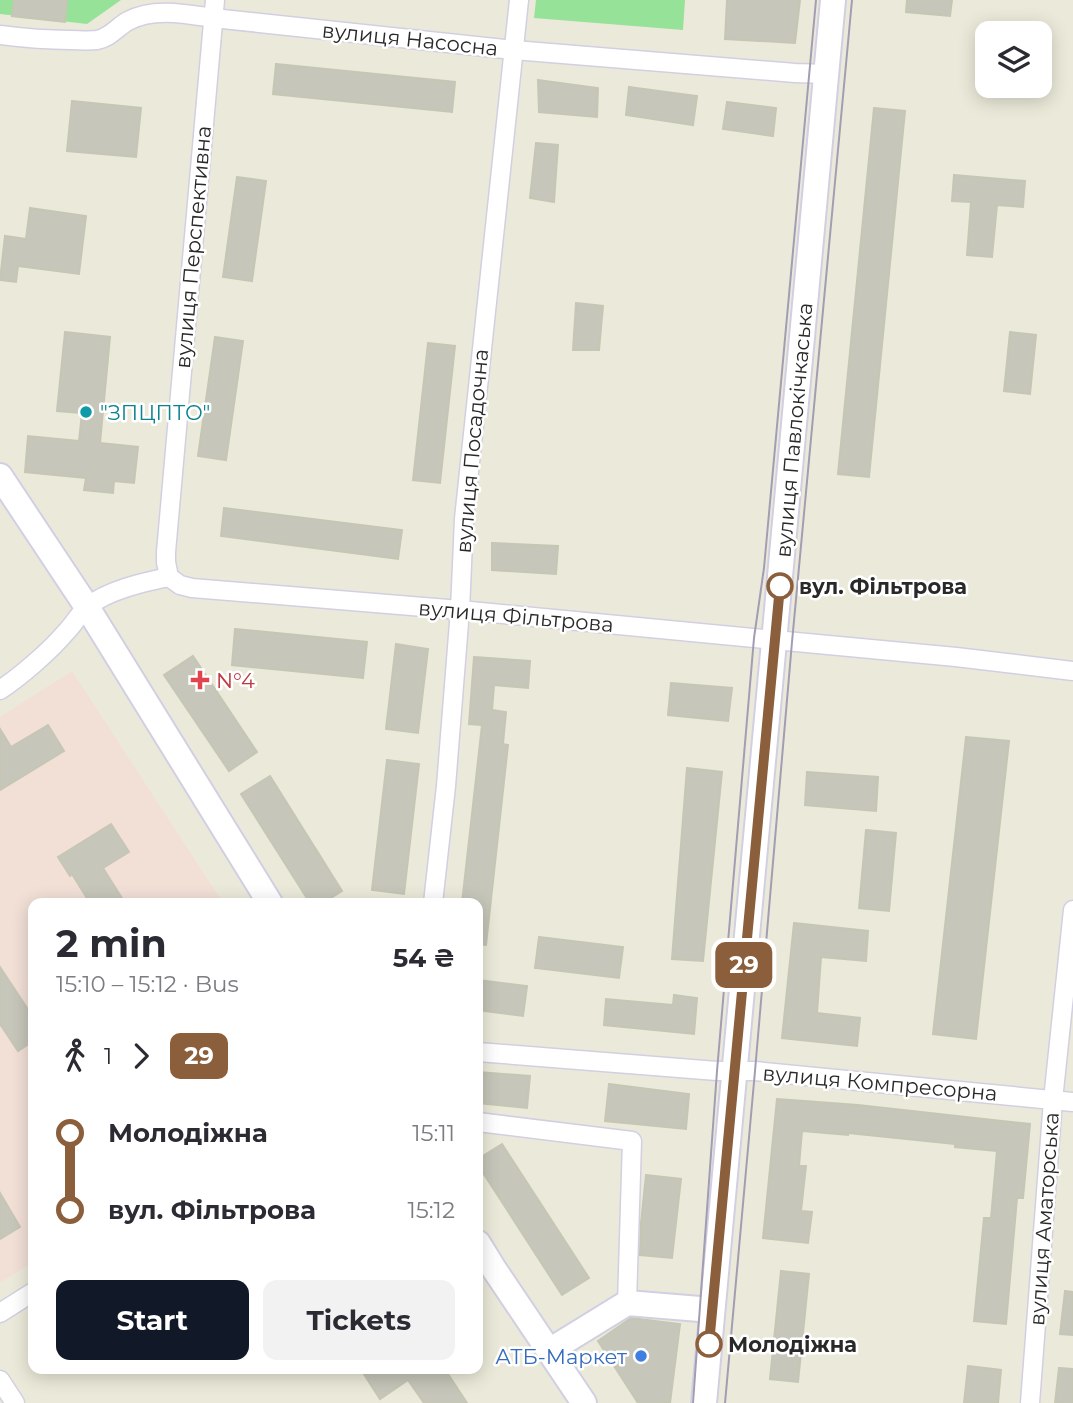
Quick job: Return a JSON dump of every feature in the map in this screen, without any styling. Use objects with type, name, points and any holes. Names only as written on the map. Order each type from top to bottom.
[{"type":"street","name":"вулиця Посадочна","points":[[434,898],[446,786],[460,610],[464,519],[519,0]]},
{"type":"street","name":"вулиця Павлокічкаська","points":[[704,1403],[833,0]]},
{"type":"street","name":"вулиця Насосна","points":[[0,35],[42,40],[93,41],[105,38],[139,16],[214,9],[514,50],[827,74]]},
{"type":"street","name":"вулиця Перспективна","points":[[169,577],[166,552],[214,9]]},
{"type":"street","points":[[0,476],[87,607],[267,898]]},
{"type":"street","points":[[0,690],[65,634],[87,607],[139,583],[169,577]]},
{"type":"street","name":"вулиця Фільтрова","points":[[169,577],[180,585],[192,588],[460,610],[956,657],[1073,671]]},
{"type":"street","name":"вулиця Аматорська","points":[[1030,1403],[1053,1100],[1073,910]]},
{"type":"street","name":"вулиця Компресорна","points":[[483,1052],[717,1071],[734,1070],[1073,1102]]},
{"type":"street","points":[[483,1123],[632,1141],[627,1303]]},
{"type":"street","points":[[483,1251],[584,1403]]},
{"type":"street","points":[[0,1313],[28,1295]]},
{"type":"street","points":[[549,1351],[627,1303],[712,1310]]},
{"type":"street","points":[[0,1380],[15,1403]]},
{"type":"shaded area","points":[[72,671],[220,898],[28,898],[28,1265],[0,1283],[0,717]]},
{"type":"green space","points":[[0,0],[121,0],[87,24],[0,14]]},
{"type":"green space","points":[[536,0],[685,0],[683,30],[534,18]]},
{"type":"building","points":[[14,0],[67,0],[65,22],[12,16]]},
{"type":"building","points":[[727,0],[800,0],[795,43],[725,39]]},
{"type":"building","points":[[907,0],[952,0],[950,16],[906,12]]},
{"type":"building","points":[[276,64],[455,82],[452,112],[273,94]]},
{"type":"building","points":[[538,80],[598,88],[597,117],[539,112]]},
{"type":"building","points":[[629,87],[697,96],[693,125],[626,115]]},
{"type":"building","points":[[72,101],[141,108],[136,157],[67,151]]},
{"type":"building","points":[[727,102],[776,108],[773,136],[723,129]]},
{"type":"building","points":[[874,108],[905,111],[869,477],[838,474]]},
{"type":"building","points":[[536,143],[558,145],[554,202],[530,198]]},
{"type":"building","points":[[954,175],[1025,181],[1023,207],[997,205],[992,257],[967,255],[971,202],[952,201]]},
{"type":"building","points":[[237,177],[266,181],[252,281],[223,277]]},
{"type":"building","points":[[30,208],[86,216],[79,274],[18,266],[16,282],[0,280],[5,236],[26,239]]},
{"type":"building","points":[[576,303],[603,306],[599,350],[573,350]]},
{"type":"building","name":"\"ЗПЦПТО\"","points":[[65,332],[110,337],[100,443],[138,447],[134,483],[114,481],[113,493],[84,490],[86,478],[25,472],[28,436],[79,441],[82,413],[57,411]]},
{"type":"building","points":[[1010,332],[1036,335],[1030,394],[1004,391]]},
{"type":"building","points":[[215,337],[243,341],[226,460],[198,456]]},
{"type":"building","points":[[428,343],[455,346],[440,483],[413,480]]},
{"type":"building","points":[[224,508],[402,530],[398,559],[221,536]]},
{"type":"building","points":[[492,543],[558,546],[556,574],[492,570]]},
{"type":"building","points":[[235,629],[367,642],[363,678],[232,665]]},
{"type":"building","points":[[396,644],[428,649],[418,733],[386,729]]},
{"type":"building","points":[[193,656],[257,752],[229,771],[164,675]]},
{"type":"building","points":[[474,657],[530,661],[528,688],[494,685],[492,710],[506,712],[503,744],[508,745],[486,945],[483,945],[483,898],[463,898],[482,725],[469,724]]},
{"type":"building","points":[[671,683],[732,688],[728,721],[668,715]]},
{"type":"building","points":[[48,725],[64,751],[0,790],[0,729],[11,747]]},
{"type":"building","points":[[966,737],[1009,741],[976,1039],[933,1034]]},
{"type":"building","points":[[387,760],[419,764],[404,894],[372,890]]},
{"type":"building","points":[[687,768],[722,772],[703,961],[672,959]]},
{"type":"building","points":[[807,772],[878,777],[876,811],[805,805]]},
{"type":"building","points":[[270,776],[342,891],[331,898],[307,898],[241,794]]},
{"type":"building","points":[[111,824],[129,852],[103,868],[122,898],[87,898],[58,857]]},
{"type":"building","points":[[866,830],[896,833],[889,911],[859,908]]},
{"type":"building","points":[[794,923],[868,931],[866,961],[821,957],[817,1013],[860,1018],[857,1046],[782,1038]]},
{"type":"building","points":[[539,937],[623,947],[619,978],[535,968]]},
{"type":"building","points":[[0,967],[28,1009],[28,1044],[18,1051],[0,1024]]},
{"type":"building","points":[[483,981],[527,986],[523,1016],[483,1011]]},
{"type":"building","points":[[674,995],[697,998],[694,1034],[604,1025],[606,999],[673,1005]]},
{"type":"building","points":[[483,1072],[530,1076],[527,1108],[483,1104]]},
{"type":"building","points":[[609,1084],[689,1094],[686,1129],[605,1121]]},
{"type":"building","points":[[777,1099],[1030,1124],[1023,1198],[1017,1198],[1006,1324],[974,1321],[984,1218],[991,1218],[997,1151],[848,1133],[802,1131],[799,1166],[806,1166],[801,1211],[812,1212],[808,1243],[763,1238]]},
{"type":"building","points":[[502,1144],[589,1278],[562,1295],[483,1173],[483,1156]]},
{"type":"building","points":[[646,1175],[681,1179],[672,1258],[640,1255]]},
{"type":"building","points":[[0,1193],[20,1227],[0,1239]]},
{"type":"building","points":[[781,1271],[809,1274],[798,1382],[770,1379]]},
{"type":"building","points":[[1065,1291],[1073,1292],[1073,1335],[1060,1334]]},
{"type":"building","name":"АТБ-Маркет","points":[[631,1318],[680,1324],[670,1403],[638,1403],[598,1341]]},
{"type":"building","points":[[968,1366],[1001,1370],[998,1403],[964,1403]]},
{"type":"building","points":[[1059,1368],[1073,1369],[1073,1403],[1055,1403]]},
{"type":"building","points":[[364,1374],[448,1374],[467,1403],[424,1403],[408,1380],[380,1399]]},
{"type":"tram line","points":[[693,1403],[717,1071],[754,638],[764,568],[816,0]]},
{"type":"tram line","points":[[725,1403],[852,0]]},
{"type":"bus line","name":"29","points":[[709,1344],[780,586]]},
{"type":"place","name":"\"ЗПЦПТО\"","points":[[86,412]]},
{"type":"place","name":"вул. Фільтрова","points":[[780,586]]},
{"type":"place","name":"N°4","points":[[200,680]]},
{"type":"place","name":"Молодіжна","points":[[709,1344]]},
{"type":"place","name":"АТБ-Маркет","points":[[641,1356]]}]
